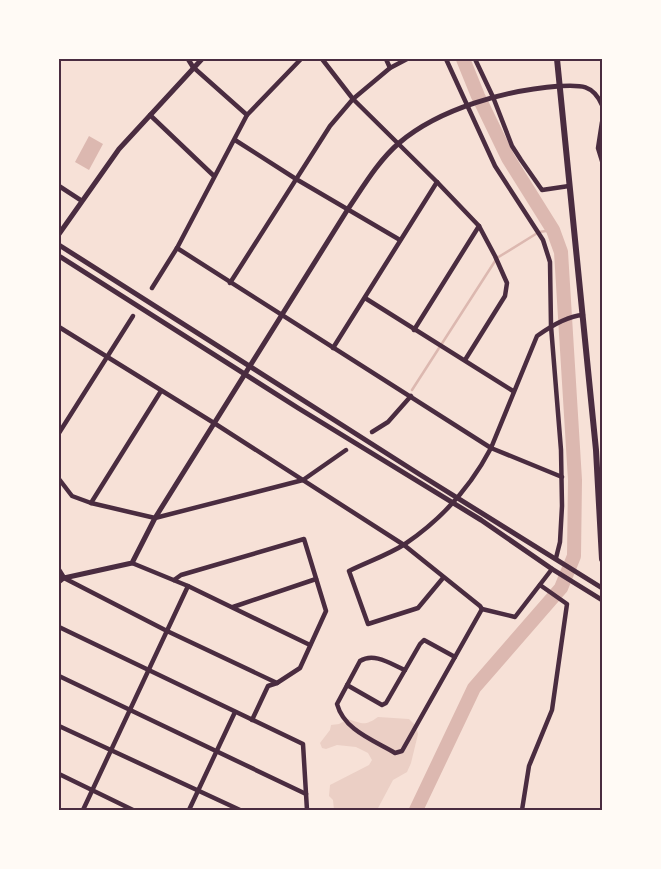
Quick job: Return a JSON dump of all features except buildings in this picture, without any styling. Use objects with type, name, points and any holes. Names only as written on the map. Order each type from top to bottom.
[{"type":"main road","points":[[558,59],[596,450],[602,559]]},
{"type":"street","points":[[188,59],[193,67],[247,115]]},
{"type":"street","points":[[59,234],[119,149],[202,59]]},
{"type":"street","points":[[152,288],[177,248],[247,115],[301,59]]},
{"type":"street","points":[[322,59],[353,99],[479,226],[495,256],[507,283],[505,296],[465,360]]},
{"type":"street","points":[[386,59],[390,68]]},
{"type":"street","points":[[230,283],[330,126],[353,99],[390,68],[408,59]]},
{"type":"street","points":[[446,59],[495,166],[541,237],[550,262],[551,326],[562,477],[558,560]]},
{"type":"street","points":[[475,59],[493,97],[512,146],[542,190],[569,186]]},
{"type":"street","points":[[132,562],[154,518],[348,209],[380,162],[398,143],[427,123],[445,114],[493,97],[534,88],[580,85],[587,87],[596,94],[602,105]]},
{"type":"street","points":[[150,115],[214,176]]},
{"type":"street","points":[[602,122],[600,149],[602,161]]},
{"type":"street","points":[[235,140],[400,240]]},
{"type":"street","points":[[333,348],[437,182]]},
{"type":"street","points":[[59,186],[82,202]]},
{"type":"street","points":[[414,330],[479,226]]},
{"type":"street","points":[[59,245],[602,588]]},
{"type":"street","points":[[177,248],[490,448],[562,477]]},
{"type":"street","points":[[59,256],[452,504],[481,520],[558,573],[602,600]]},
{"type":"street","points":[[365,298],[513,391]]},
{"type":"street","points":[[443,578],[418,608],[368,624],[349,570],[404,544],[452,504],[482,464],[537,336],[551,326],[576,316],[584,315]]},
{"type":"street","points":[[59,433],[133,316]]},
{"type":"street","points":[[59,327],[404,544],[482,609],[515,617],[552,569]]},
{"type":"street","points":[[91,503],[161,390]]},
{"type":"street","points":[[372,432],[388,422],[411,396]]},
{"type":"street","points":[[59,480],[72,496],[91,503],[154,518],[303,480],[346,450]]},
{"type":"street","points":[[174,580],[181,575],[304,539],[326,611],[300,668],[277,683],[268,686],[252,720]]},
{"type":"street","points":[[59,582],[64,578],[132,562],[188,586],[310,646]]},
{"type":"street","points":[[59,570],[64,578],[277,683]]},
{"type":"street","points":[[233,608],[316,579]]},
{"type":"street","points":[[522,810],[529,766],[552,710],[567,604],[540,585]]},
{"type":"street","points":[[83,810],[188,586]]},
{"type":"street","points":[[404,670],[378,658],[365,658],[360,661],[336,704],[339,714],[350,726],[395,753],[402,751],[482,609]]},
{"type":"street","points":[[59,628],[303,744],[307,810]]},
{"type":"street","points":[[347,685],[382,705],[386,703],[404,670],[424,640],[455,657]]},
{"type":"street","points":[[59,676],[306,794]]},
{"type":"street","points":[[189,810],[235,712]]},
{"type":"street","points":[[59,726],[240,810]]},
{"type":"street","points":[[59,774],[133,810]]},
{"type":"shaded area","points":[[89,136],[103,144],[89,170],[75,162]]},
{"type":"shaded area","points":[[378,717],[409,719],[416,726],[418,734],[407,772],[393,780],[377,810],[334,810],[333,800],[329,796],[330,785],[369,765],[372,760],[368,753],[356,747],[337,745],[326,749],[322,748],[320,743],[330,730],[331,725],[339,724],[348,719],[367,723]]},
{"type":"waterway","points":[[416,810],[474,688],[561,588],[574,556],[575,480],[561,252],[553,230],[508,158],[478,96],[463,59]]},
{"type":"waterway","points":[[412,390],[497,258],[539,232],[553,230]]}]
